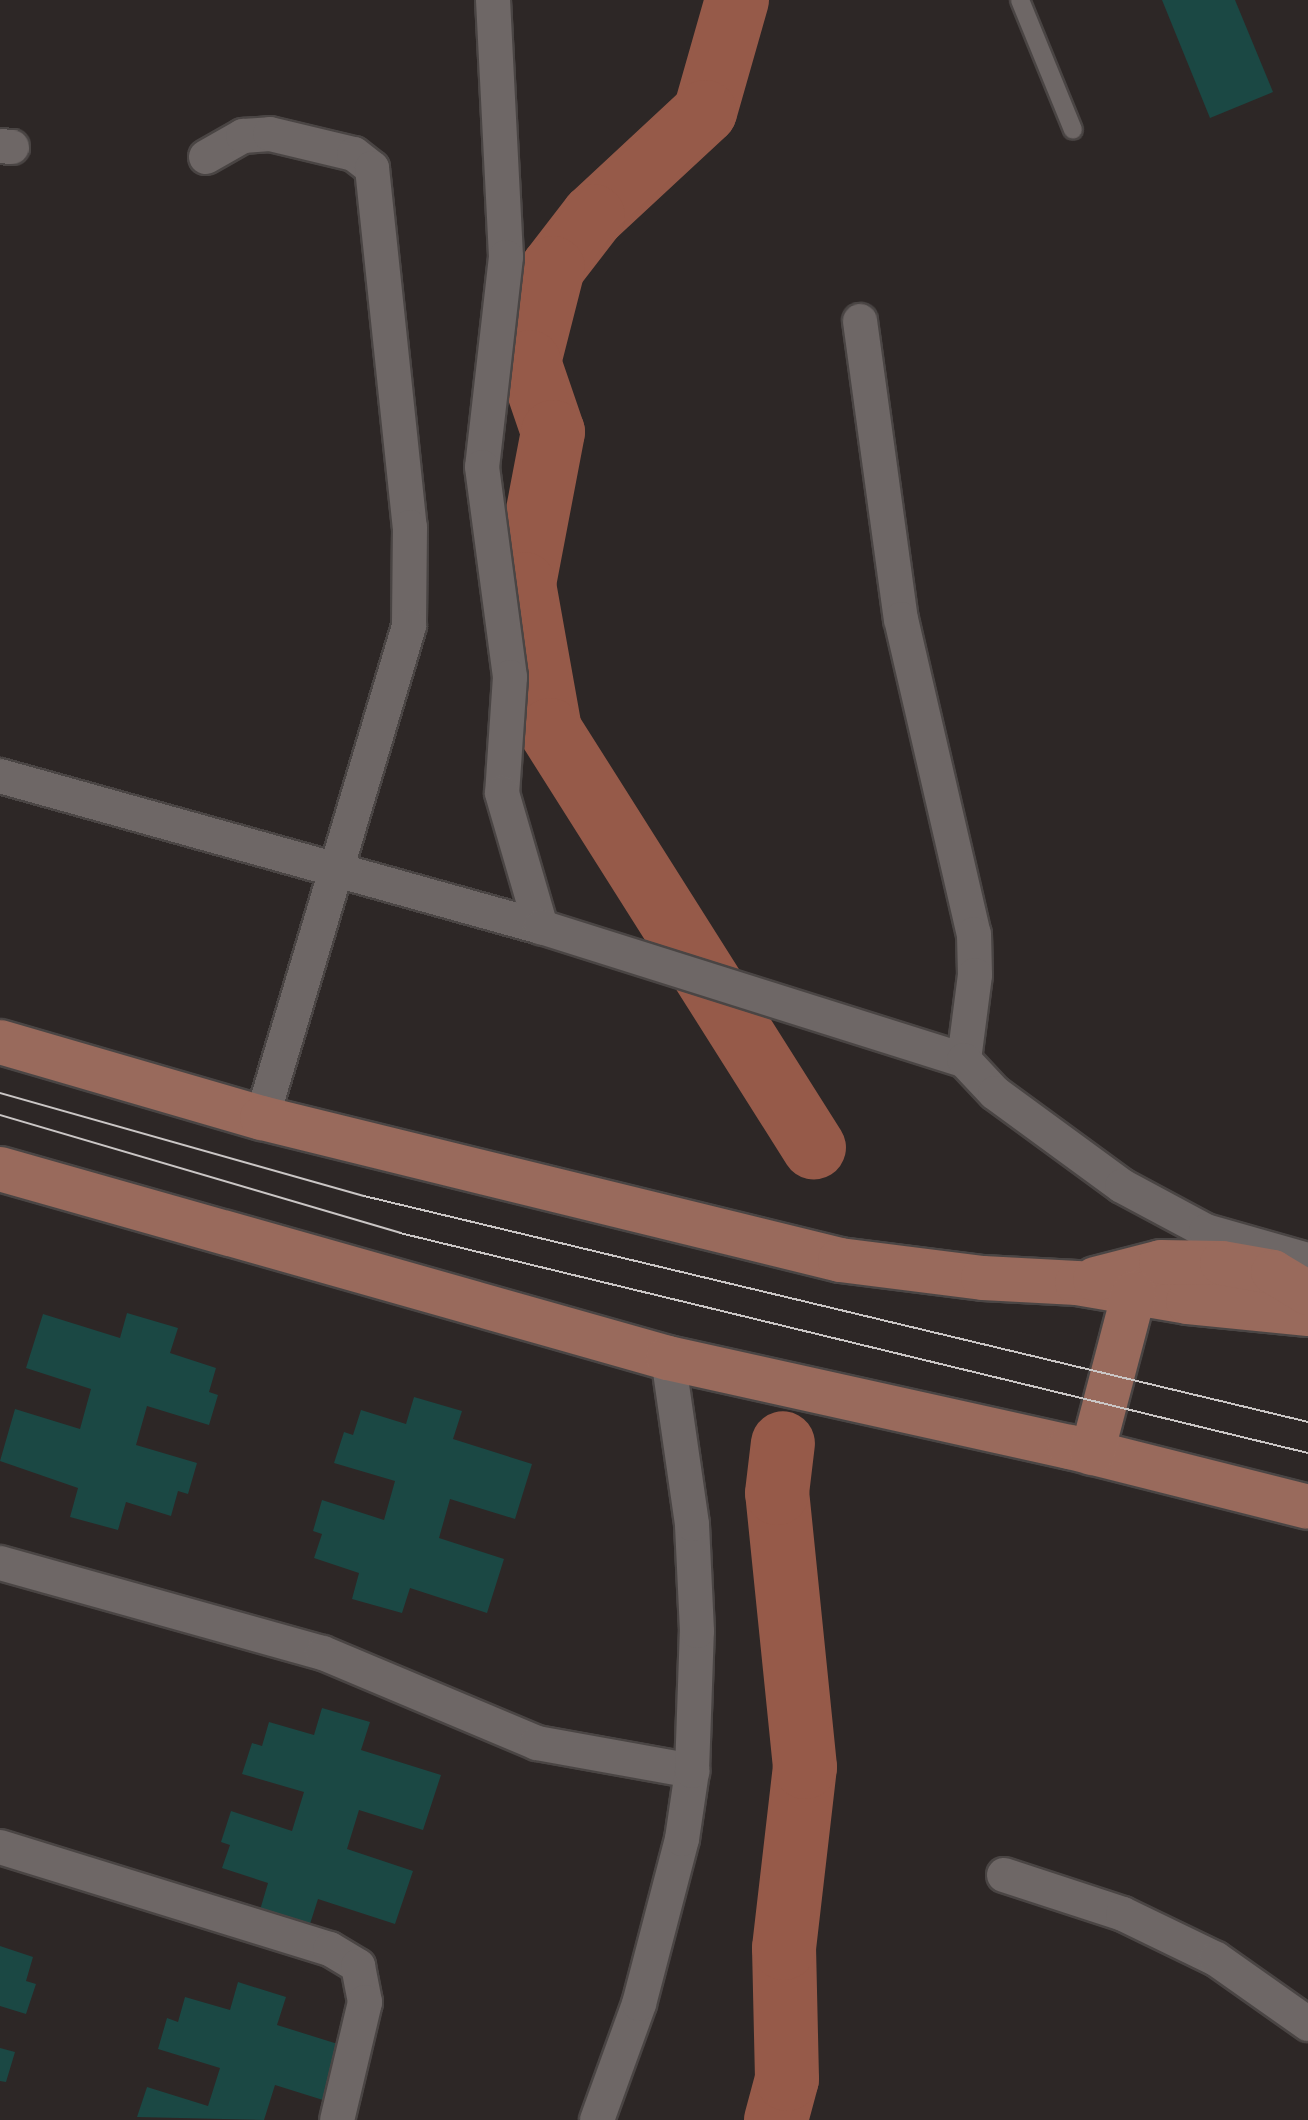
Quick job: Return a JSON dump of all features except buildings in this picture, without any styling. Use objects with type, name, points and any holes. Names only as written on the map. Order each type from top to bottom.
[{"type":"main road","points":[[0,1042],[262,1118],[840,1260],[983,1278],[1077,1283],[1308,1314]]},
{"type":"main road","points":[[0,1169],[668,1358],[1092,1453],[1308,1507]]},
{"type":"main road","points":[[1077,1283],[1161,1262],[1222,1263],[1273,1272],[1308,1293]]},
{"type":"main road","points":[[1092,1453],[1134,1293]]},
{"type":"street","points":[[493,0],[506,257],[482,467],[510,677],[502,793],[541,927]]},
{"type":"street","points":[[206,157],[243,136],[270,134],[354,154],[372,168],[410,527],[409,626],[340,871],[262,1118]]},
{"type":"street","points":[[860,321],[901,619],[974,934],[975,975],[964,1060]]},
{"type":"street","points":[[0,776],[541,927],[964,1060],[995,1093],[1122,1186],[1206,1231],[1308,1260]]},
{"type":"street","points":[[597,2120],[639,2004],[682,1839],[692,1771],[697,1631],[692,1524],[668,1358]]},
{"type":"street","points":[[0,1563],[323,1653],[537,1743],[692,1771]]},
{"type":"street","points":[[0,1847],[330,1949],[358,1966],[365,2002],[337,2120]]},
{"type":"street","points":[[1004,1875],[1123,1914],[1216,1959],[1308,2024]]},
{"type":"lane","points":[[1020,0],[1073,130]]},
{"type":"waterway","points":[[737,0],[705,112],[593,216],[553,268],[529,362],[553,432],[524,584],[550,730],[814,1148]]},
{"type":"waterway","points":[[776,2120],[787,2079],[784,1948],[805,1767],[777,1493],[783,1443]]},
{"type":"tram line","points":[[0,1093],[364,1196],[1308,1422]]},
{"type":"tram line","points":[[0,1115],[400,1233],[1308,1453]]}]
